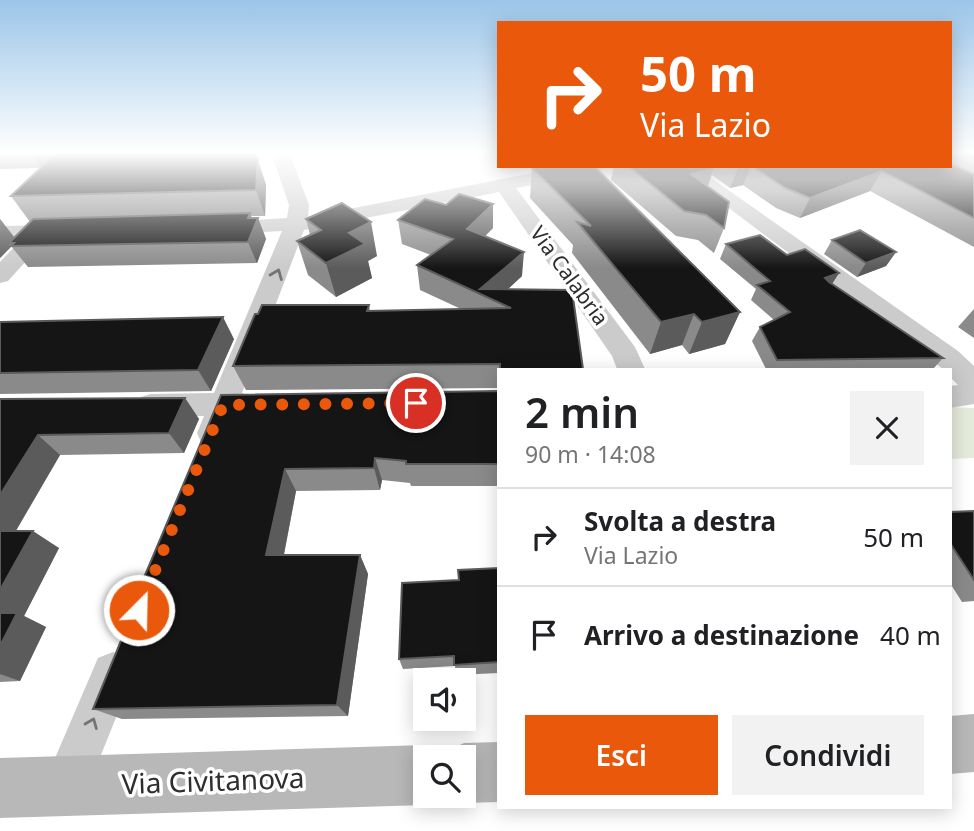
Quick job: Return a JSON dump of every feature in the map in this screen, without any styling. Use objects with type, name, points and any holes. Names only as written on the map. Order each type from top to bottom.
[{"type":"street","points":[[198,466],[296,224],[299,205],[294,191]]},
{"type":"street","points":[[206,228],[296,224],[473,191]]},
{"type":"street","name":"Via Calabria","points":[[508,191],[625,354],[631,368]]},
{"type":"street","points":[[716,191],[948,358],[974,383]]},
{"type":"street","points":[[0,232],[82,230]]},
{"type":"street","points":[[0,276],[41,231]]},
{"type":"street","points":[[952,397],[974,393]]},
{"type":"street","points":[[125,405],[265,404]]},
{"type":"street","points":[[66,786],[127,637]]},
{"type":"street","points":[[952,745],[974,743]]},
{"type":"street","points":[[476,773],[497,772]]},
{"type":"street","name":"Via Civitanova","points":[[0,788],[413,775]]},
{"type":"green space","points":[[952,407],[974,408],[974,458],[952,459]]},
{"type":"building","points":[[16,191],[224,191],[11,196]]},
{"type":"building","points":[[555,191],[619,191],[740,312],[702,322],[694,314],[661,322],[577,222],[591,226]]},
{"type":"building","points":[[659,191],[714,191],[729,202],[724,228],[706,215],[684,211]]},
{"type":"building","points":[[792,191],[829,191],[810,198]]},
{"type":"building","points":[[921,191],[974,191],[974,218]]},
{"type":"building","points":[[459,194],[493,204],[467,229],[524,252],[480,289],[572,290],[583,368],[500,368],[500,364],[233,366],[255,314],[258,314],[262,305],[369,305],[367,311],[511,308],[417,265],[453,239],[398,220],[425,199],[446,205]]},
{"type":"building","points":[[342,203],[371,222],[349,233],[365,244],[326,263],[297,241],[321,230],[306,219]]},
{"type":"building","points":[[250,213],[248,218],[258,218],[248,242],[11,246],[14,243],[9,243],[33,219]]},
{"type":"building","points":[[860,230],[896,252],[866,263],[832,240]]},
{"type":"building","points":[[760,235],[787,255],[805,249],[839,273],[825,278],[829,282],[943,358],[777,360],[760,327],[790,312],[757,285],[770,281],[726,244]]},
{"type":"building","points":[[223,317],[198,370],[0,373],[0,322]]},
{"type":"building","points":[[497,391],[497,464],[406,464],[406,461],[375,458],[374,468],[285,469],[266,555],[360,555],[337,705],[93,709],[143,587],[140,587],[221,395]]},
{"type":"building","points":[[185,398],[169,433],[38,435],[0,495],[0,399]]},
{"type":"building","points":[[974,511],[974,580],[952,546],[952,512]]},
{"type":"building","points":[[0,531],[33,531],[0,590]]},
{"type":"building","points":[[497,568],[497,662],[454,665],[454,656],[399,659],[402,583],[459,580],[458,570]]},
{"type":"building","points":[[0,613],[17,613],[0,646]]},
{"type":"route","points":[[139,610],[223,405],[416,403]]}]
